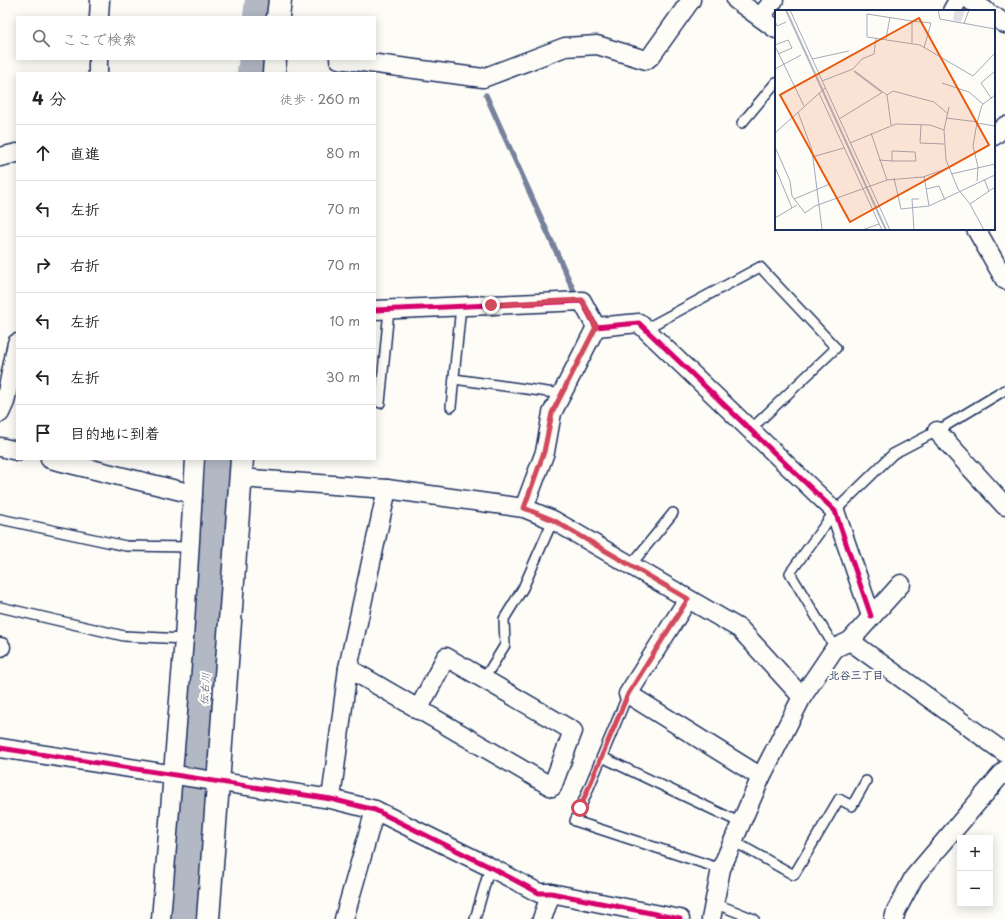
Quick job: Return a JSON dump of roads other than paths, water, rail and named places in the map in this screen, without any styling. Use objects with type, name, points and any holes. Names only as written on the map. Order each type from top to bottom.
[{"type":"street","points":[[99,16],[100,0]]},
{"type":"street","points":[[278,16],[280,0]]},
{"type":"street","points":[[347,60],[483,78],[565,47],[597,45],[646,60],[651,56],[691,0]]},
{"type":"street","points":[[736,0],[775,28]]},
{"type":"street","points":[[760,17],[774,0]]},
{"type":"street","points":[[953,10],[958,0]]},
{"type":"street","points":[[970,0],[985,10]]},
{"type":"street","points":[[995,17],[1005,24]]},
{"type":"street","points":[[98,60],[98,72]]},
{"type":"street","points":[[274,72],[275,60]]},
{"type":"street","points":[[995,135],[1005,126]]},
{"type":"street","points":[[0,157],[16,153]]},
{"type":"street","points":[[977,230],[1005,280]]},
{"type":"street","points":[[382,310],[582,300],[596,327]]},
{"type":"street","points":[[596,327],[639,323],[835,511],[871,616]]},
{"type":"street","points":[[524,508],[544,452],[552,413],[596,327]]},
{"type":"street","points":[[0,413],[5,402],[16,348]]},
{"type":"street","points":[[937,431],[1005,506]]},
{"type":"street","points":[[0,447],[16,451]]},
{"type":"street","points":[[54,460],[193,494]]},
{"type":"street","points":[[161,919],[175,775],[195,460]]},
{"type":"street","points":[[208,919],[214,782],[241,469],[524,508],[553,520],[740,629],[802,697]]},
{"type":"street","points":[[330,800],[348,668],[387,489]]},
{"type":"street","points":[[713,911],[721,869],[761,777],[802,697],[843,645],[901,584]]},
{"type":"street","points":[[688,599],[628,694],[761,777]]},
{"type":"street","points":[[843,645],[1005,753]]},
{"type":"street","points":[[348,668],[418,710],[552,786],[574,730],[446,657],[418,710]]},
{"type":"street","points":[[0,748],[330,800],[375,810],[540,893],[551,893],[680,919]]},
{"type":"street","points":[[894,919],[896,911],[914,877],[1005,770]]},
{"type":"street","points":[[344,919],[375,810]]},
{"type":"street","points":[[542,919],[551,893]]},
{"type":"lane","points":[[742,123],[775,83]]},
{"type":"lane","points":[[646,329],[760,267],[836,348],[750,429]]},
{"type":"lane","points":[[451,407],[460,306]]},
{"type":"lane","points":[[380,403],[382,310]]},
{"type":"lane","points":[[454,379],[562,394]]},
{"type":"lane","points":[[843,645],[790,573],[835,511],[893,454],[937,431],[1005,390]]},
{"type":"lane","points":[[631,565],[673,513]]},
{"type":"lane","points":[[0,519],[126,546],[189,547]]},
{"type":"lane","points":[[484,679],[505,645],[504,619],[523,588],[553,520]]},
{"type":"lane","points":[[0,607],[124,636],[184,639]]},
{"type":"lane","points":[[628,694],[575,821],[721,869]]},
{"type":"lane","points":[[602,757],[741,823]]},
{"type":"lane","points":[[733,841],[794,875],[839,799],[852,806],[866,781]]},
{"type":"lane","points":[[474,919],[490,867]]},
{"type":"lane","points":[[713,911],[754,919]]},
{"type":"waterway","name":"伝右川","points":[[260,16],[262,0]]},
{"type":"waterway","name":"伝右川","points":[[254,72],[256,60]]},
{"type":"waterway","points":[[486,95],[577,298]]},
{"type":"waterway","name":"伝右川","points":[[187,919],[223,460]]},
{"type":"district","name":"北谷三丁目","points":[[856,675]]}]
